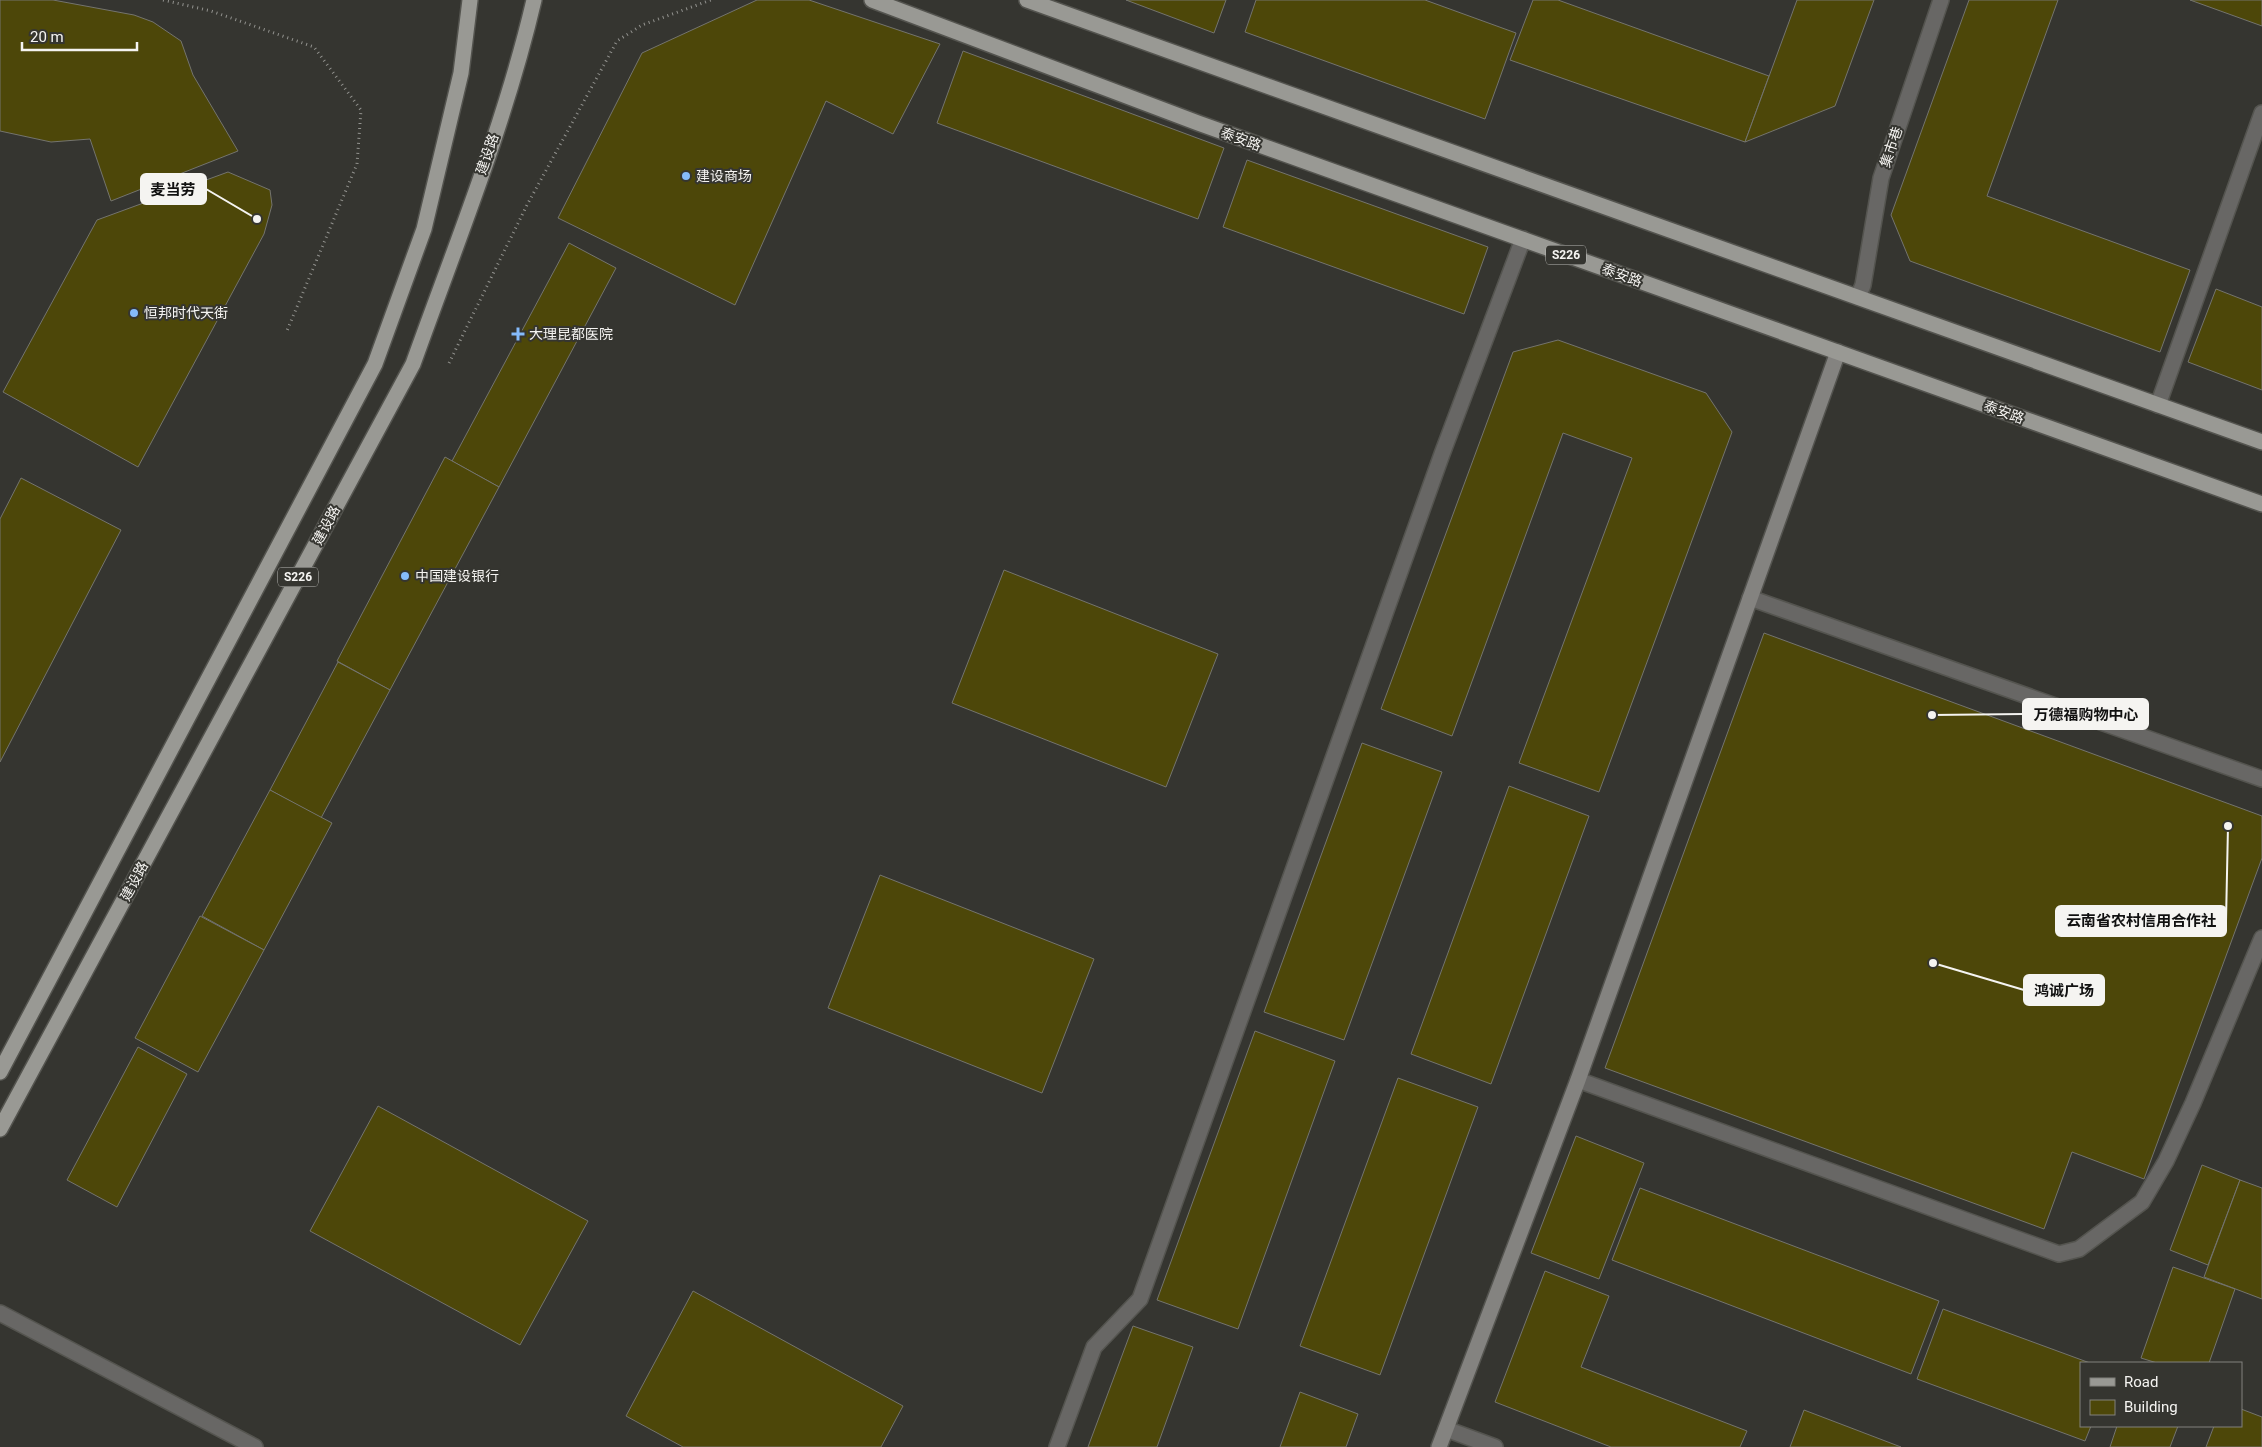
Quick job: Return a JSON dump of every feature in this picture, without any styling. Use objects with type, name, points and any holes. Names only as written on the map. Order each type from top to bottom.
[{"type":"main road","name":"S226","points":[[0,1072],[375,364],[424,229],[461,72],[470,0]]},
{"type":"main road","name":"建设路","points":[[0,1129],[413,364],[462,229],[521,56],[534,0]]},
{"type":"main road","name":"泰安路","points":[[872,0],[1198,123],[2262,504]]},
{"type":"main road","points":[[1027,0],[2262,442]]},
{"type":"street","name":"集市巷","points":[[1858,297],[1864,285],[1881,178],[1941,0]]},
{"type":"street","points":[[2158,405],[2262,112]]},
{"type":"street","points":[[1057,1447],[1094,1347],[1140,1298],[1442,454],[1522,239]]},
{"type":"street","points":[[1439,1447],[1578,1080],[1838,352]]},
{"type":"street","points":[[1750,598],[2262,779]]},
{"type":"street","points":[[1578,1080],[2059,1254],[2079,1249],[2142,1202],[2166,1161],[2193,1104],[2262,938]]},
{"type":"street","points":[[0,1313],[255,1447]]},
{"type":"street","points":[[1446,1429],[1495,1447]]},
{"type":"path","points":[[163,0],[211,11],[314,47],[361,110],[357,164],[286,333]]},
{"type":"path","points":[[449,363],[526,205],[617,41],[642,25],[711,0]]},
{"type":"building","points":[[0,0],[53,0],[134,15],[153,22],[181,41],[193,75],[238,151],[111,201],[90,139],[51,142],[0,131]]},
{"type":"building","name":"建设商场","points":[[757,0],[809,0],[940,44],[893,134],[826,101],[735,305],[558,218],[642,53]]},
{"type":"building","points":[[1126,0],[1226,0],[1214,33]]},
{"type":"building","points":[[1256,0],[1425,0],[1516,33],[1485,119],[1245,32]]},
{"type":"building","points":[[1533,0],[1558,0],[1769,76],[1745,142],[1510,60]]},
{"type":"building","points":[[1797,0],[1874,0],[1835,106],[1745,142]]},
{"type":"building","points":[[1969,0],[2058,0],[1987,196],[2190,270],[2160,352],[1910,261],[1891,215]]},
{"type":"building","points":[[2190,0],[2262,0],[2262,26]]},
{"type":"building","points":[[963,51],[1224,148],[1198,219],[937,123]]},
{"type":"building","points":[[1247,160],[1488,247],[1464,314],[1223,227]]},
{"type":"building","name":"恒邦时代天街","points":[[228,172],[270,190],[272,205],[264,234],[138,467],[3,392],[97,220]]},
{"type":"building","points":[[569,243],[616,268],[499,487],[452,461]]},
{"type":"building","points":[[2216,289],[2262,307],[2262,390],[2188,362]]},
{"type":"building","points":[[1558,340],[1706,393],[1732,432],[1599,792],[1519,763],[1632,458],[1563,433],[1452,736],[1381,709],[1513,352]]},
{"type":"building","points":[[445,457],[499,487],[390,690],[337,661]]},
{"type":"building","points":[[21,478],[121,530],[0,762],[0,519]]},
{"type":"building","points":[[1004,570],[1218,654],[1166,787],[952,703]]},
{"type":"building","points":[[1764,633],[2262,816],[2262,858],[2144,1179],[2072,1152],[2044,1229],[1605,1068]]},
{"type":"building","points":[[338,662],[390,690],[321,818],[270,790]]},
{"type":"building","points":[[1362,743],[1442,772],[1344,1040],[1264,1012]]},
{"type":"building","points":[[1509,786],[1589,816],[1491,1084],[1411,1054]]},
{"type":"building","points":[[270,790],[332,823],[264,950],[202,916]]},
{"type":"building","points":[[880,875],[1094,959],[1042,1093],[828,1008]]},
{"type":"building","points":[[200,916],[264,950],[198,1072],[135,1038]]},
{"type":"building","points":[[1255,1031],[1335,1061],[1238,1329],[1157,1300]]},
{"type":"building","points":[[138,1047],[187,1074],[117,1207],[67,1180]]},
{"type":"building","points":[[1398,1078],[1478,1107],[1380,1375],[1300,1346]]},
{"type":"building","points":[[378,1106],[588,1221],[520,1345],[310,1231]]},
{"type":"building","points":[[1576,1136],[1644,1163],[1599,1279],[1531,1253]]},
{"type":"building","points":[[2202,1165],[2240,1180],[2208,1265],[2170,1250]]},
{"type":"building","points":[[2240,1180],[2262,1188],[2262,1299],[2204,1277]]},
{"type":"building","points":[[1640,1188],[1939,1301],[1911,1374],[1612,1260]]},
{"type":"building","points":[[2173,1267],[2235,1289],[2209,1362],[2154,1362],[2141,1358]]},
{"type":"building","points":[[1545,1271],[1609,1296],[1581,1367],[1747,1431],[1740,1447],[1611,1447],[1495,1402]]},
{"type":"building","points":[[693,1291],[903,1406],[881,1447],[683,1447],[626,1416]]},
{"type":"building","points":[[1943,1309],[2087,1362],[2080,1362],[2080,1427],[2091,1427],[2085,1441],[1917,1379]]},
{"type":"building","points":[[1133,1326],[1193,1347],[1157,1447],[1088,1447]]},
{"type":"building","points":[[1300,1392],[1358,1414],[1346,1447],[1280,1447]]},
{"type":"building","points":[[2242,1409],[2262,1417],[2262,1447],[2206,1447],[2214,1427],[2242,1427]]},
{"type":"building","points":[[1804,1410],[1901,1447],[1790,1447]]},
{"type":"building","points":[[2117,1427],[2178,1427],[2170,1447],[2110,1447]]},
{"type":"place","name":"建设商场","points":[[686,176]]},
{"type":"place","name":"麦当劳","points":[[257,219]]},
{"type":"place","name":"恒邦时代天街","points":[[134,313]]},
{"type":"place","name":"大理昆都医院","points":[[518,334]]},
{"type":"place","name":"中国建设银行","points":[[405,576]]},
{"type":"place","name":"万德福购物中心","points":[[1932,715]]},
{"type":"place","name":"云南省农村信用合作社","points":[[2228,826]]},
{"type":"place","name":"鸿诚广场","points":[[1933,963]]}]
